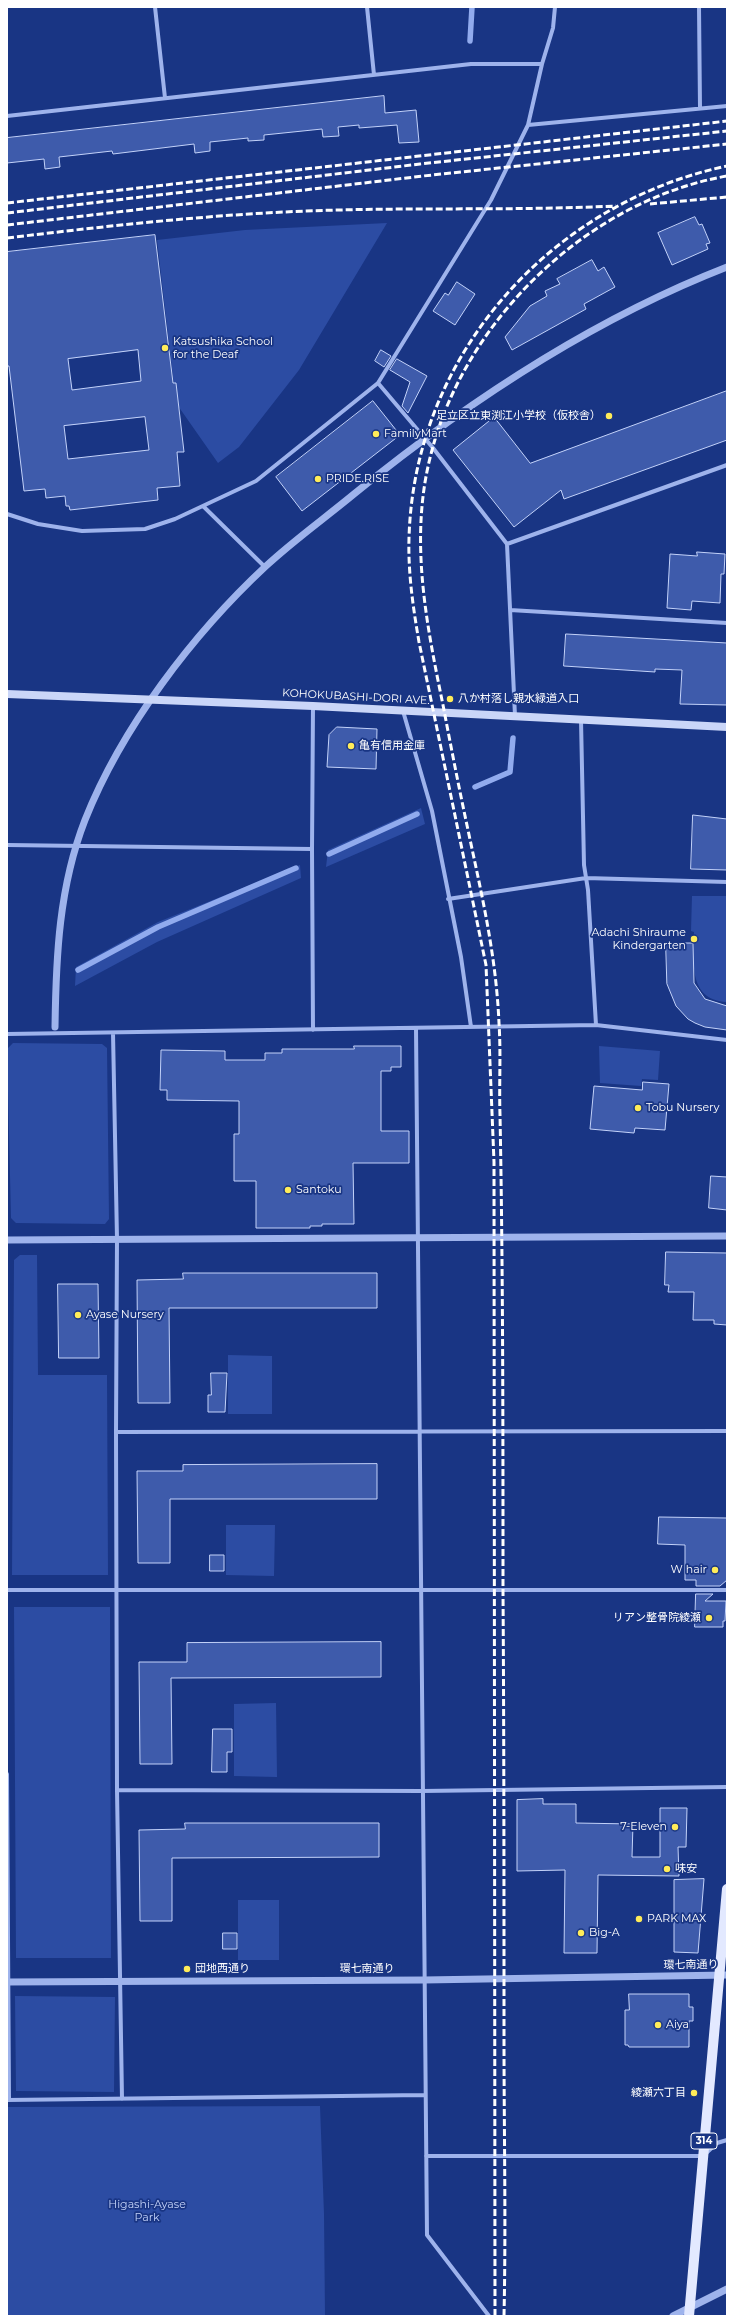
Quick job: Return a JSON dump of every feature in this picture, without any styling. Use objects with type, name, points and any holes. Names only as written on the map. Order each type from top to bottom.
[{"type":"main road","name":"KOHOKUBASHI-DORI AVE.","points":[[7,694],[403,710],[727,727]]},
{"type":"main road","name":"314","points":[[690,2312],[702,2156],[723,1976],[727,1889]]},
{"type":"street","points":[[155,7],[164,98]]},
{"type":"street","points":[[367,7],[374,75]]},
{"type":"street","points":[[7,514],[38,524],[61,529],[119,531],[145,529],[176,519],[256,481],[378,383],[491,200],[528,125],[542,64],[553,28],[555,7]]},
{"type":"street","points":[[699,7],[700,108]]},
{"type":"street","points":[[7,116],[471,64],[542,64]]},
{"type":"street","points":[[528,125],[727,106]]},
{"type":"street","points":[[55,1030],[58,928],[67,878],[76,846],[100,787],[117,755],[152,699],[220,612],[265,567],[425,438],[478,399],[610,321],[659,296],[727,267]]},
{"type":"street","points":[[378,383],[425,438],[507,544],[515,716]]},
{"type":"street","points":[[507,544],[727,465]]},
{"type":"street","points":[[204,507],[265,567]]},
{"type":"street","points":[[510,610],[727,623]]},
{"type":"street","points":[[313,706],[312,849],[314,1030]]},
{"type":"street","points":[[403,710],[432,811],[448,900],[461,957],[471,1027]]},
{"type":"street","points":[[581,720],[584,865],[596,1025]]},
{"type":"street","points":[[7,845],[312,849]]},
{"type":"street","points":[[448,900],[586,878],[727,882]]},
{"type":"street","points":[[7,1034],[55,1030],[113,1033],[596,1025],[727,1040]]},
{"type":"street","points":[[416,1028],[426,2235],[489,2316]]},
{"type":"street","points":[[113,1033],[117,1239],[117,1790],[122,2100]]},
{"type":"street","points":[[7,1240],[727,1236]]},
{"type":"street","points":[[116,1432],[727,1431]]},
{"type":"street","points":[[7,1590],[727,1590]]},
{"type":"street","points":[[7,1774],[8,2100],[122,2100],[424,2095]]},
{"type":"street","points":[[117,1790],[422,1791],[727,1787]]},
{"type":"street","name":"環七南通り","points":[[8,1982],[424,1980],[723,1976]]},
{"type":"street","points":[[426,2156],[702,2156],[717,2142],[727,2140]]},
{"type":"street","points":[[673,2316],[690,2312],[727,2289]]},
{"type":"green space","points":[[387,223],[299,370],[239,447],[218,463],[176,403],[157,240],[245,230]]},
{"type":"green space","points":[[421,808],[425,824],[326,867],[328,850]]},
{"type":"green space","points":[[300,865],[301,878],[157,942],[75,986],[76,967],[158,922]]},
{"type":"green space","points":[[692,896],[727,896],[727,1002],[714,1000],[705,994],[699,986],[696,977],[694,966],[694,932],[691,931]]},
{"type":"green space","points":[[13,1043],[102,1044],[107,1048],[109,1219],[105,1224],[16,1223],[11,1218],[7,1049]]},
{"type":"green space","points":[[599,1046],[660,1051],[658,1080],[642,1079],[641,1086],[600,1083]]},
{"type":"green space","points":[[20,1255],[37,1255],[38,1375],[107,1375],[108,1575],[12,1575],[14,1260]]},
{"type":"green space","points":[[228,1355],[272,1356],[272,1414],[228,1414]]},
{"type":"green space","points":[[226,1525],[275,1525],[274,1576],[226,1575]]},
{"type":"green space","points":[[14,1607],[110,1607],[111,1958],[16,1958]]},
{"type":"green space","points":[[276,1703],[277,1777],[234,1776],[234,1704]]},
{"type":"green space","points":[[238,1900],[279,1900],[279,1960],[238,1960]]},
{"type":"green space","points":[[15,1996],[115,1997],[114,2092],[16,2091]]},
{"type":"green space","name":"Higashi-Ayase Park","points":[[320,2106],[324,2214],[325,2316],[7,2316],[7,2107]]},
{"type":"building","points":[[384,96],[385,113],[416,110],[419,142],[399,143],[397,125],[359,128],[359,125],[338,127],[339,136],[323,137],[322,129],[264,135],[264,140],[248,141],[248,138],[210,142],[210,151],[195,153],[194,144],[113,154],[112,151],[59,157],[60,167],[45,169],[44,159],[7,163],[7,138]]},
{"type":"building","points":[[695,217],[699,225],[702,224],[710,243],[706,244],[708,249],[672,265],[658,233]]},
{"type":"building","points":[[155,235],[173,383],[176,383],[184,452],[177,452],[180,486],[157,488],[158,500],[70,510],[69,506],[66,506],[65,496],[46,498],[45,489],[24,491],[9,366],[7,366],[7,252]],"holes":[[[138,350],[141,381],[72,390],[68,359]],[[145,417],[149,450],[68,459],[64,426]]]},
{"type":"building","points":[[592,260],[598,271],[604,267],[615,287],[584,304],[586,309],[512,350],[505,337],[530,306],[547,296],[545,291],[560,284],[557,279]]},
{"type":"building","points":[[457,282],[475,294],[455,325],[433,311],[445,293],[448,295]]},
{"type":"building","points":[[381,350],[391,356],[384,367],[375,361]]},
{"type":"building","points":[[397,359],[427,376],[408,413],[402,406],[410,382],[390,370]]},
{"type":"building","points":[[727,391],[727,440],[564,499],[561,490],[514,527],[453,450],[494,417],[530,463]]},
{"type":"building","points":[[373,401],[400,435],[302,511],[276,477]]},
{"type":"building","points":[[697,552],[725,554],[724,574],[721,574],[720,603],[692,601],[691,610],[667,608],[670,554],[697,556]]},
{"type":"building","points":[[566,634],[727,643],[727,705],[680,704],[682,670],[655,669],[655,672],[564,666]]},
{"type":"building","points":[[337,727],[377,729],[376,769],[327,767],[329,735]]},
{"type":"building","points":[[693,815],[727,819],[727,870],[691,869]]},
{"type":"building","points":[[666,943],[693,943],[694,983],[705,999],[727,1006],[727,1030],[705,1027],[695,1023],[688,1019],[676,1006],[667,984]]},
{"type":"building","points":[[354,1046],[401,1046],[401,1067],[391,1067],[391,1071],[381,1071],[381,1131],[409,1131],[409,1163],[353,1163],[354,1224],[322,1224],[322,1226],[310,1226],[310,1228],[256,1228],[256,1181],[234,1181],[234,1134],[239,1134],[239,1101],[167,1100],[167,1090],[160,1090],[161,1050],[225,1051],[225,1060],[265,1060],[265,1053],[282,1053],[282,1049],[354,1049]]},
{"type":"building","points":[[643,1082],[669,1084],[665,1130],[635,1128],[634,1133],[590,1129],[594,1086],[642,1090]]},
{"type":"building","points":[[711,1176],[727,1177],[727,1210],[709,1208]]},
{"type":"building","points":[[666,1252],[727,1253],[727,1325],[714,1324],[714,1320],[693,1320],[694,1292],[668,1292],[669,1285],[665,1285]]},
{"type":"building","points":[[183,1273],[377,1273],[377,1308],[169,1308],[170,1403],[138,1403],[137,1280],[183,1279]]},
{"type":"building","points":[[58,1284],[98,1284],[99,1358],[59,1358]]},
{"type":"building","points":[[211,1373],[227,1373],[225,1412],[208,1412],[208,1395],[211,1395]]},
{"type":"building","points":[[377,1464],[377,1499],[170,1499],[170,1563],[138,1563],[137,1471],[183,1471],[183,1465]]},
{"type":"building","points":[[659,1517],[727,1518],[727,1580],[720,1586],[696,1586],[696,1580],[685,1580],[685,1545],[658,1544]]},
{"type":"building","points":[[210,1555],[224,1555],[224,1571],[210,1571]]},
{"type":"building","points":[[696,1594],[713,1594],[705,1601],[726,1601],[725,1621],[723,1621],[723,1627],[695,1627]]},
{"type":"building","points":[[381,1642],[381,1677],[171,1678],[172,1764],[140,1764],[139,1662],[187,1662],[187,1643]]},
{"type":"building","points":[[213,1729],[232,1729],[232,1752],[227,1752],[227,1772],[212,1772]]},
{"type":"building","points":[[543,1799],[543,1804],[576,1804],[576,1823],[633,1824],[632,1857],[660,1857],[660,1808],[687,1808],[686,1847],[678,1847],[679,1876],[598,1875],[597,1953],[564,1953],[565,1870],[517,1871],[517,1800]]},
{"type":"building","points":[[185,1823],[379,1823],[379,1857],[172,1858],[172,1921],[140,1921],[139,1830],[185,1829]]},
{"type":"building","points":[[704,1879],[698,1953],[674,1952],[674,1880]]},
{"type":"building","points":[[223,1933],[237,1933],[237,1949],[223,1949]]},
{"type":"building","points":[[629,1994],[689,1994],[689,2007],[693,2007],[693,2021],[689,2021],[689,2047],[629,2047],[628,2045],[625,2045],[625,2010],[629,2010]]},
{"type":"waterway","points":[[470,41],[472,7]]},
{"type":"waterway","points":[[475,787],[510,772],[513,738]]},
{"type":"waterway","points":[[329,854],[417,814]]},
{"type":"waterway","points":[[78,970],[158,927],[296,868]]},
{"type":"railway","points":[[7,203],[727,121]]},
{"type":"railway","points":[[7,213],[420,164],[727,131]]},
{"type":"railway","points":[[7,225],[423,176],[727,144]]},
{"type":"railway","points":[[495,2316],[494,1162],[486,965],[419,642],[411,590],[409,538],[417,471],[436,408],[465,350],[504,297],[550,252],[604,214],[663,185],[727,166]]},
{"type":"railway","points":[[504,2316],[503,1411],[500,1035],[495,973],[488,926],[458,783],[426,611],[422,580],[421,517],[431,454],[448,404],[472,357],[503,313],[540,273],[582,239],[627,211],[676,189],[727,176]]},
{"type":"railway","points":[[650,204],[727,197]]},
{"type":"railway","points":[[7,238],[82,229],[231,215],[306,211],[616,206]]},
{"type":"place","name":"Katsushika School for the Deaf","points":[[165,348]]},
{"type":"place","name":"足立区立東渕江小学校（仮校舎）","points":[[609,416]]},
{"type":"place","name":"FamilyMart","points":[[376,434]]},
{"type":"place","name":"PRIDE.RISE","points":[[318,479]]},
{"type":"place","name":"八か村落し親水緑道入口","points":[[450,699]]},
{"type":"place","name":"亀有信用金庫","points":[[351,746]]},
{"type":"place","name":"Adachi Shiraume Kindergarten","points":[[694,939]]},
{"type":"place","name":"Tobu Nursery","points":[[638,1108]]},
{"type":"place","name":"Santoku","points":[[288,1190]]},
{"type":"place","name":"Ayase Nursery","points":[[78,1315]]},
{"type":"place","name":"W hair","points":[[715,1570]]},
{"type":"place","name":"リアン整骨院綾瀬","points":[[709,1618]]},
{"type":"place","name":"7-Eleven","points":[[675,1827]]},
{"type":"place","name":"味安","points":[[667,1869]]},
{"type":"place","name":"PARK MAX","points":[[639,1919]]},
{"type":"place","name":"Big-A","points":[[581,1933]]},
{"type":"place","name":"団地西通り","points":[[187,1969]]},
{"type":"place","name":"Aiya","points":[[658,2025]]},
{"type":"place","name":"綾瀬六丁目","points":[[694,2093]]}]
